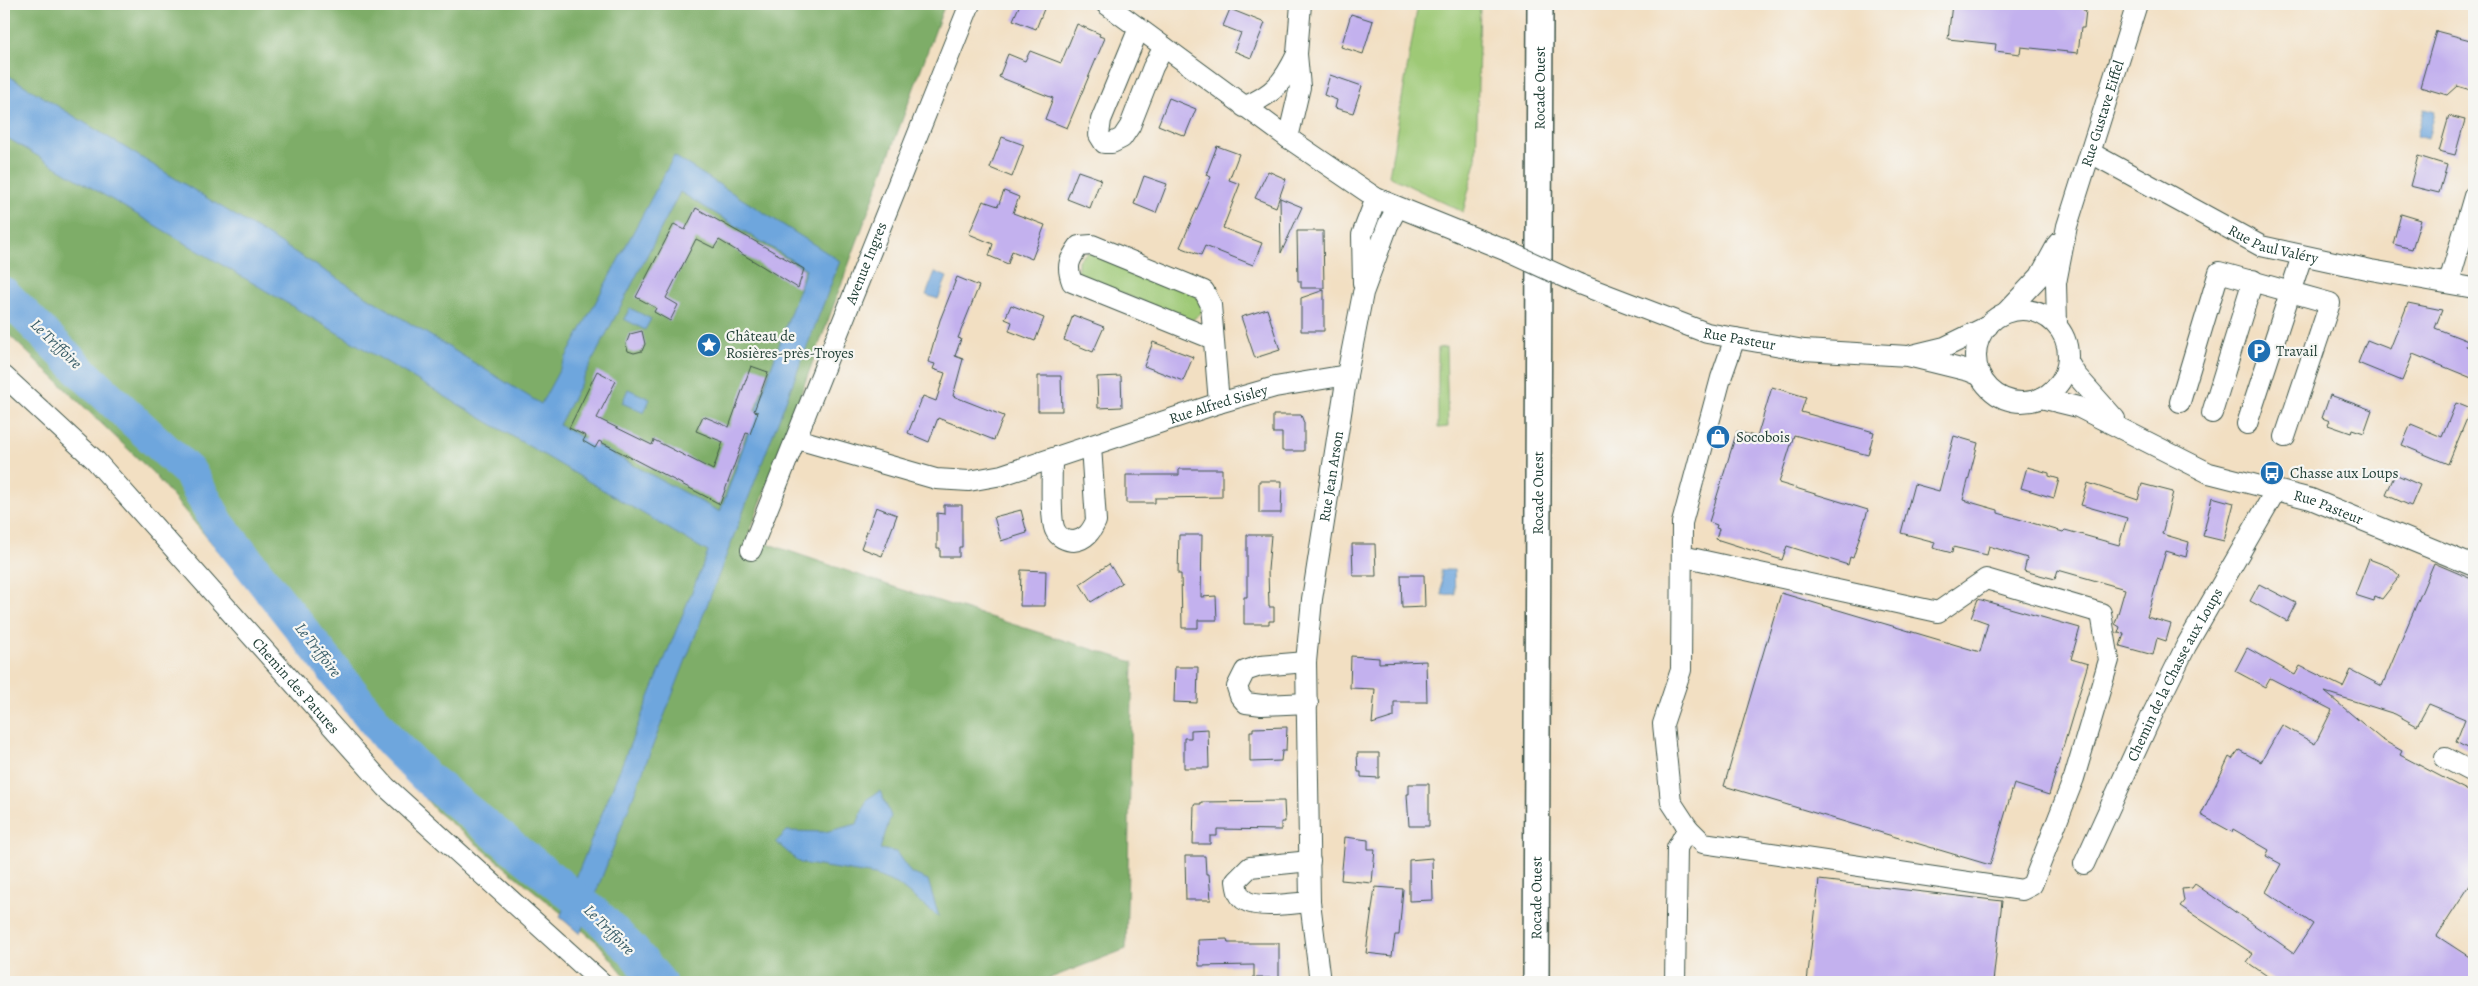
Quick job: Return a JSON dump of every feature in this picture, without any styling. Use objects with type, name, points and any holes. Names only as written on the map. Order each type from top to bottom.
[{"type":"main road","name":"Rocade Ouest","points":[[1536,982],[1540,4]]},
{"type":"street","name":"Avenue Ingres","points":[[752,550],[970,4]]},
{"type":"street","points":[[1288,138],[1300,87],[1297,54],[1301,4]]},
{"type":"street","name":"Rue Gustave Eiffel","points":[[2056,325],[2056,283],[2068,226],[2137,4]]},
{"type":"street","name":"Rue Pasteur","points":[[1109,5],[1288,138],[1376,198],[1398,208],[1449,226],[1579,284],[1706,333],[1804,350],[1908,356],[1969,371],[1981,376]]},
{"type":"street","points":[[1139,28],[1101,120],[1098,135],[1104,143],[1112,143],[1122,138],[1164,47]]},
{"type":"street","points":[[1244,107],[1276,90],[1286,78],[1297,54]]},
{"type":"street","name":"Rue Paul Valéry","points":[[2091,153],[2261,246],[2302,256],[2474,288]]},
{"type":"street","name":"Rue Jean Arson","points":[[1363,293],[1362,235],[1376,198]]},
{"type":"street","points":[[2449,282],[2474,200]]},
{"type":"street","name":"Rue Jean Arson","points":[[1320,982],[1310,902],[1306,662],[1312,599],[1347,375],[1363,293],[1388,225],[1398,208]]},
{"type":"street","name":"Rue Gustave Eiffel","points":[[2005,313],[2040,276],[2068,226]]},
{"type":"street","points":[[1213,339],[1072,282],[1068,270],[1072,256],[1079,246],[1092,245],[1204,291],[1211,304],[1219,403]]},
{"type":"street","points":[[2247,424],[2302,256]]},
{"type":"street","points":[[2180,402],[2219,272],[2330,303],[2285,437]]},
{"type":"street","points":[[2212,413],[2253,280]]},
{"type":"street","points":[[2019,310],[2033,311],[2046,317],[2056,325],[2064,336],[2068,349],[2068,362],[2063,377],[2054,390],[2040,398],[2027,402],[2013,401],[2000,396],[1989,388],[1981,376],[1977,364],[1977,350],[1980,337],[1988,326],[2005,313],[2019,310]]},
{"type":"street","name":"Rue Pasteur","points":[[1908,356],[1944,347],[1988,326]]},
{"type":"street","points":[[1682,556],[1938,612],[1986,579],[2101,613],[2109,660],[2070,787],[2032,885],[2022,890],[1704,843],[1688,828],[1671,802],[1663,724],[1681,670],[1682,523],[1721,378],[1735,338]]},
{"type":"street","name":"Rue Pasteur","points":[[2068,362],[2076,376],[2092,395],[2125,429]]},
{"type":"street","name":"Rue Alfred Sisley","points":[[797,439],[936,479],[969,481],[1002,475],[1219,403],[1275,387],[1347,375]]},
{"type":"street","name":"Chemin des Patures","points":[[4,376],[96,461],[386,787],[601,982]]},
{"type":"street","name":"Rue Pasteur","points":[[2040,398],[2078,407],[2125,429],[2155,448],[2209,473],[2311,498],[2474,566]]},
{"type":"street","points":[[1052,459],[1054,528],[1061,538],[1071,541],[1082,539],[1090,532],[1096,521],[1092,446]]},
{"type":"street","name":"Chemin de la Chasse aux Loups","points":[[2084,864],[2186,646],[2276,490]]},
{"type":"street","points":[[1306,662],[1260,666],[1245,671],[1240,678],[1238,687],[1240,696],[1246,703],[1308,703]]},
{"type":"street","points":[[2445,758],[2474,773]]},
{"type":"street","points":[[1674,982],[1677,848],[1688,828]]},
{"type":"street","points":[[1310,861],[1250,867],[1236,881],[1238,893],[1246,902],[1259,905],[1310,902]]},
{"type":"green space","points":[[4,4],[945,4],[748,537],[894,587],[1133,662],[1126,949],[1040,982],[630,982],[598,943],[436,811],[153,473],[4,330]]},
{"type":"green space","points":[[1418,4],[1480,4],[1476,162],[1463,212],[1389,176]]},
{"type":"green space","points":[[1088,252],[1194,292],[1203,307],[1201,313],[1191,321],[1078,276],[1078,260]]},
{"type":"green space","points":[[1446,347],[1448,427],[1438,428],[1438,348]]},
{"type":"water","points":[[4,73],[541,404],[674,156],[840,261],[580,934],[560,917],[708,552],[4,136]],"holes":[[[680,192],[806,269],[720,512],[559,425]]]},
{"type":"water","points":[[2424,109],[2435,112],[2428,139],[2417,136]]},
{"type":"water","points":[[935,272],[947,277],[938,299],[926,295]]},
{"type":"water","points":[[630,308],[651,319],[645,330],[624,319]]},
{"type":"water","points":[[628,389],[650,399],[644,413],[622,403]]},
{"type":"water","points":[[1441,570],[1454,570],[1455,594],[1442,595]]},
{"type":"water","points":[[880,791],[891,816],[880,849],[896,852],[911,873],[928,880],[939,917],[897,884],[875,875],[800,863],[776,842],[787,831],[825,832],[857,824],[867,799]]},
{"type":"building","points":[[1020,4],[1046,4],[1036,29],[1013,20]]},
{"type":"building","points":[[1952,4],[2084,4],[2083,10],[2086,10],[2084,28],[2081,28],[2078,53],[2021,47],[2020,54],[1995,51],[1996,44],[1948,39]]},
{"type":"building","points":[[1230,9],[1265,23],[1251,58],[1234,51],[1241,33],[1223,26]]},
{"type":"building","points":[[1351,14],[1373,21],[1363,54],[1341,47]]},
{"type":"building","points":[[1077,24],[1105,38],[1067,128],[1045,119],[1053,98],[999,77],[1008,54],[1025,61],[1030,51],[1061,63]]},
{"type":"building","points":[[2436,31],[2474,41],[2474,91],[2457,86],[2447,95],[2420,87]]},
{"type":"building","points":[[1330,75],[1362,86],[1353,113],[1335,108],[1337,100],[1324,95]]},
{"type":"building","points":[[1169,98],[1196,109],[1185,136],[1158,125]]},
{"type":"building","points":[[2449,116],[2465,120],[2455,155],[2439,151]]},
{"type":"building","points":[[1002,137],[1024,145],[1012,177],[990,168]]},
{"type":"building","points":[[1217,146],[1239,154],[1229,180],[1240,184],[1223,228],[1262,243],[1253,265],[1205,246],[1201,255],[1180,247],[1211,177],[1206,175]]},
{"type":"building","points":[[2418,156],[2447,165],[2439,193],[2410,186]]},
{"type":"building","points":[[1078,171],[1101,179],[1090,208],[1067,199]]},
{"type":"building","points":[[1268,171],[1286,179],[1276,207],[1255,198]]},
{"type":"building","points":[[1144,176],[1167,184],[1156,213],[1134,204]]},
{"type":"building","points":[[1004,191],[1019,197],[1013,213],[1045,225],[1032,259],[1012,251],[1008,264],[989,256],[993,244],[969,234],[983,201],[998,206]]},
{"type":"building","points":[[1280,198],[1302,207],[1281,253]]},
{"type":"building","points":[[696,208],[804,269],[798,288],[719,240],[714,248],[696,239],[666,298],[678,305],[670,321],[654,312],[656,308],[636,297],[674,224],[685,230]]},
{"type":"building","points":[[2401,214],[2421,220],[2412,249],[2393,244]]},
{"type":"building","points":[[1297,231],[1323,231],[1324,288],[1301,288],[1301,281],[1298,281]]},
{"type":"building","points":[[957,277],[979,286],[958,338],[961,339],[955,356],[963,359],[953,396],[1004,416],[994,440],[938,418],[929,442],[908,433],[923,396],[936,401],[945,373],[933,369],[935,364],[928,362],[940,320]]},
{"type":"building","points":[[1324,290],[1324,331],[1301,331],[1301,298]]},
{"type":"building","points":[[2408,303],[2442,310],[2435,328],[2468,341],[2466,346],[2474,350],[2474,379],[2413,354],[2402,381],[2358,363],[2367,340],[2390,349]]},
{"type":"building","points":[[1011,305],[1044,318],[1035,341],[1009,331],[1012,322],[1005,319]]},
{"type":"building","points":[[1267,309],[1280,350],[1255,358],[1241,317]]},
{"type":"building","points":[[1073,315],[1104,327],[1093,352],[1064,340]]},
{"type":"building","points":[[642,331],[645,344],[642,351],[634,353],[628,351],[626,344],[630,334]]},
{"type":"building","points":[[1153,342],[1193,357],[1183,381],[1144,366]]},
{"type":"building","points":[[751,366],[768,372],[754,411],[758,412],[750,434],[746,433],[720,504],[599,441],[595,448],[583,441],[586,436],[569,428],[597,371],[616,381],[597,418],[652,445],[654,440],[713,470],[723,442],[696,431],[703,416],[729,427]]},
{"type":"building","points":[[1038,376],[1061,376],[1062,411],[1038,411]]},
{"type":"building","points":[[1121,376],[1122,407],[1098,408],[1097,377]]},
{"type":"building","points":[[1772,387],[1806,397],[1801,412],[1874,432],[1868,455],[1794,435],[1779,483],[1868,510],[1853,558],[1850,557],[1848,565],[1787,546],[1782,560],[1716,539],[1719,529],[1716,528],[1717,525],[1709,522],[1737,431],[1757,437]]},
{"type":"building","points":[[2330,395],[2372,410],[2364,433],[2352,429],[2351,433],[2328,425],[2330,421],[2322,418]]},
{"type":"building","points":[[2456,403],[2471,409],[2448,464],[2402,445],[2411,424],[2442,437]]},
{"type":"building","points":[[1273,415],[1301,415],[1304,423],[1304,451],[1282,451],[1282,433],[1273,433]]},
{"type":"building","points":[[1954,436],[1978,443],[1963,500],[1998,510],[1998,513],[2063,532],[2065,530],[2119,545],[2127,518],[2081,505],[2088,483],[2138,500],[2142,484],[2173,492],[2162,534],[2189,542],[2186,557],[2166,551],[2147,617],[2171,624],[2166,641],[2157,638],[2153,655],[2120,646],[2124,634],[2118,633],[2120,627],[2115,624],[2125,589],[2058,570],[2055,579],[2024,571],[2027,558],[1989,546],[1987,555],[1953,547],[1952,553],[1933,548],[1935,542],[1901,533],[1914,484],[1939,491]]},
{"type":"building","points":[[2027,467],[2049,473],[2049,476],[2059,479],[2054,498],[2021,488]]},
{"type":"building","points":[[1179,469],[1222,469],[1222,497],[1155,498],[1155,503],[1126,503],[1126,475],[1179,475]]},
{"type":"building","points":[[2395,474],[2420,485],[2411,506],[2386,495]]},
{"type":"building","points":[[1259,481],[1282,481],[1281,513],[1259,513]]},
{"type":"building","points":[[2212,497],[2234,503],[2224,541],[2203,536]]},
{"type":"building","points":[[944,505],[962,505],[962,547],[959,547],[959,557],[940,557],[940,548],[937,548],[937,513],[944,514]]},
{"type":"building","points":[[876,507],[897,515],[882,556],[861,548]]},
{"type":"building","points":[[1021,510],[1027,533],[1001,541],[994,517]]},
{"type":"building","points":[[1179,535],[1202,535],[1201,597],[1216,596],[1217,620],[1198,620],[1198,628],[1182,628],[1181,574],[1178,574]]},
{"type":"building","points":[[1247,535],[1271,535],[1268,570],[1269,607],[1274,607],[1274,621],[1269,621],[1269,624],[1244,624],[1244,597],[1247,597]]},
{"type":"building","points":[[1352,544],[1375,544],[1376,576],[1353,576]]},
{"type":"building","points":[[2369,559],[2390,567],[2400,576],[2382,599],[2375,596],[2374,601],[2355,595]]},
{"type":"building","points":[[2434,563],[2474,580],[2474,752],[2456,742],[2465,719],[2429,704],[2417,726],[2395,714],[2325,692],[2381,739],[2402,751],[2400,755],[2474,794],[2474,879],[2437,936],[2474,960],[2474,982],[2276,982],[2247,962],[2253,954],[2180,906],[2184,901],[2182,889],[2192,888],[2195,884],[2294,953],[2313,924],[2266,892],[2281,864],[2266,856],[2269,850],[2233,829],[2232,832],[2201,815],[2229,757],[2232,759],[2239,750],[2261,762],[2282,725],[2315,744],[2332,710],[2270,678],[2265,687],[2235,671],[2247,648],[2295,675],[2300,666],[2343,687],[2351,670],[2382,686]]},
{"type":"building","points":[[1109,564],[1122,583],[1091,602],[1080,584]]},
{"type":"building","points":[[1021,570],[1046,571],[1045,606],[1020,606]]},
{"type":"building","points":[[1401,575],[1424,575],[1425,607],[1402,608]]},
{"type":"building","points":[[2259,584],[2296,603],[2287,621],[2250,601]]},
{"type":"building","points":[[1781,593],[1980,652],[1988,623],[1971,617],[1978,599],[2080,628],[2071,659],[2088,664],[2049,795],[2014,784],[1990,865],[1724,786]]},
{"type":"building","points":[[1351,656],[1379,658],[1379,663],[1426,661],[1427,702],[1394,702],[1394,717],[1372,724],[1375,689],[1350,688]]},
{"type":"building","points":[[1175,667],[1198,667],[1197,703],[1174,702]]},
{"type":"building","points":[[1287,727],[1286,751],[1282,751],[1281,761],[1250,762],[1250,731],[1253,731],[1253,728]]},
{"type":"building","points":[[1208,729],[1209,768],[1184,768],[1184,738],[1191,738],[1191,730]]},
{"type":"building","points":[[1357,753],[1379,753],[1379,778],[1361,777],[1361,772],[1358,772]]},
{"type":"building","points":[[1409,784],[1429,784],[1429,826],[1409,826],[1407,794],[1409,794]]},
{"type":"building","points":[[1284,801],[1285,822],[1281,822],[1281,830],[1217,829],[1217,836],[1210,836],[1210,844],[1193,844],[1194,804],[1201,804],[1201,802]]},
{"type":"building","points":[[1345,837],[1368,840],[1368,849],[1375,849],[1372,883],[1341,880]]},
{"type":"building","points":[[1185,856],[1205,856],[1206,874],[1209,874],[1211,900],[1186,900]]},
{"type":"building","points":[[1432,858],[1433,900],[1409,901],[1409,860]]},
{"type":"building","points":[[1819,880],[2002,901],[1993,982],[1807,982]]},
{"type":"building","points":[[1375,887],[1403,889],[1399,935],[1395,935],[1392,956],[1366,953]]},
{"type":"building","points":[[1227,939],[1228,943],[1279,943],[1279,978],[1254,978],[1254,965],[1199,966],[1198,940]]},
{"type":"waterway","name":"Le Triffoire","points":[[4,294],[86,376],[190,473],[218,524],[390,741],[428,779],[598,916],[631,949],[659,982]]},
{"type":"place","name":"Château de Rosières-près-Troyes","points":[[709,345]]},
{"type":"place","name":"Travail","points":[[2259,351]]},
{"type":"place","name":"Socobois","points":[[1718,437]]},
{"type":"place","name":"Chasse aux Loups","points":[[2272,473]]}]
